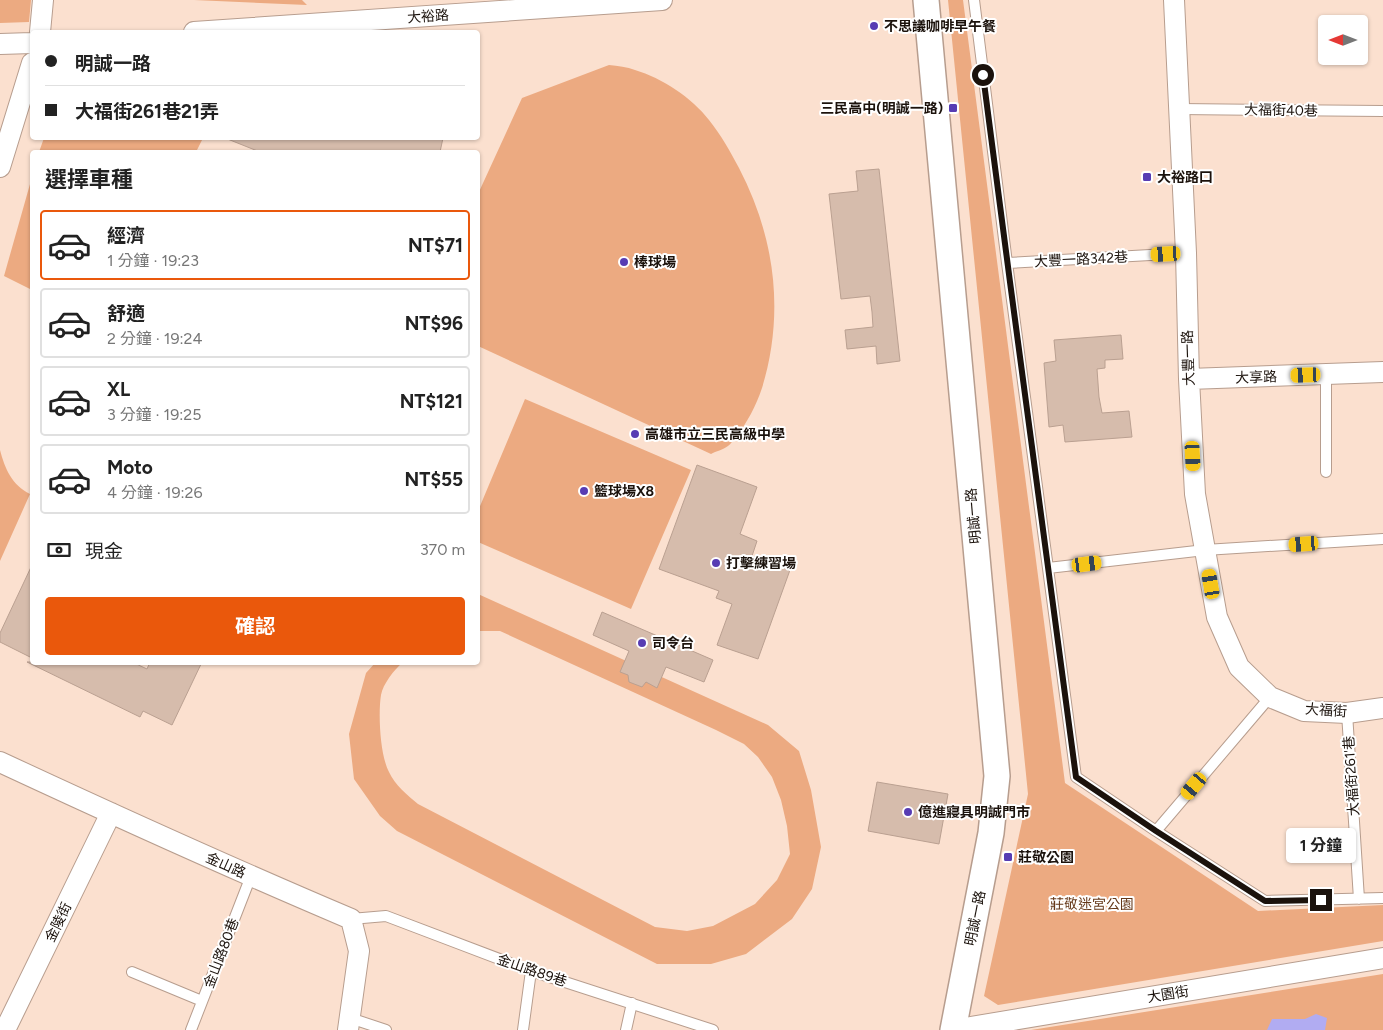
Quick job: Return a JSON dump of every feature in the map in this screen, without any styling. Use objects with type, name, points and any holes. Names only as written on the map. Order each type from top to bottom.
[{"type":"street","points":[[40,30],[43,0]]},
{"type":"street","name":"大裕路","points":[[223,30],[662,0]]},
{"type":"street","name":"明誠一路","points":[[926,0],[996,776],[991,833],[953,1030]]},
{"type":"street","name":"大豐一路","points":[[1174,0],[1195,494],[1216,617],[1239,667],[1270,697]]},
{"type":"street","points":[[0,44],[30,44]]},
{"type":"street","points":[[0,167],[30,70]]},
{"type":"street","name":"大享路","points":[[1189,379],[1383,372]]},
{"type":"street","name":"大福街","points":[[1270,697],[1304,711],[1347,713],[1383,708]]},
{"type":"street","name":"金山路","points":[[0,762],[110,814],[351,919]]},
{"type":"street","name":"金陵街","points":[[2,1030],[110,814]]},
{"type":"street","points":[[349,1024],[359,951],[351,919]]},
{"type":"street","name":"大園街","points":[[953,1030],[1383,958]]},
{"type":"lane","points":[[974,0],[1007,263],[1076,777],[1265,901],[1383,898]]},
{"type":"lane","name":"大福街40巷","points":[[1179,109],[1383,112]]},
{"type":"lane","name":"大豐一路342巷","points":[[1007,263],[1186,253]]},
{"type":"lane","points":[[1326,374],[1326,472]]},
{"type":"lane","points":[[1048,568],[1205,550],[1383,539]]},
{"type":"lane","points":[[1156,831],[1270,697]]},
{"type":"lane","name":"大福街261'巷","points":[[1347,713],[1359,899]]},
{"type":"lane","name":"金山路80巷","points":[[191,1030],[251,876]]},
{"type":"lane","name":"金山路89巷","points":[[351,919],[386,916],[531,971],[713,1030]]},
{"type":"lane","points":[[523,1030],[531,971]]},
{"type":"lane","points":[[132,972],[202,1001]]},
{"type":"lane","points":[[626,1030],[632,1004]]},
{"type":"lane","points":[[349,1024],[386,1030]]},
{"type":"green space","points":[[0,0],[31,0],[29,22],[0,23]]},
{"type":"green space","points":[[194,0],[302,0],[307,5]]},
{"type":"green space","name":"莊敬迷宮公園","points":[[948,0],[963,0],[1065,783],[1258,911],[1383,905],[1383,941],[998,1005],[984,996],[1028,794]]},
{"type":"green space","name":"棒球場","points":[[609,65],[632,69],[656,78],[694,104],[729,149],[751,194],[761,221],[773,276],[774,304],[769,360],[762,388],[751,414],[735,438],[726,447],[711,454],[480,347],[480,190],[522,98]]},
{"type":"green space","points":[[43,140],[202,140],[197,150],[40,150]]},
{"type":"green space","points":[[30,184],[30,289],[4,276]]},
{"type":"green space","name":"籃球場X8","points":[[525,399],[691,470],[631,609],[480,543],[480,506]]},
{"type":"green space","points":[[0,450],[10,476],[18,486],[30,494],[0,561]]},
{"type":"green space","points":[[480,595],[768,725],[799,751],[811,790],[821,847],[812,889],[792,919],[746,954],[711,964],[657,964],[397,831],[380,816],[354,779],[349,734],[366,673],[373,665],[400,665],[392,673],[381,695],[380,734],[386,765],[392,777],[402,790],[418,804],[655,927],[687,931],[713,926],[755,904],[777,880],[790,854],[787,826],[781,800],[772,777],[758,757],[744,744],[500,631],[480,631]]},
{"type":"green space","points":[[1383,974],[1383,1030],[1031,1030]]},
{"type":"shaded area","points":[[1316,1014],[1327,1018],[1325,1030],[1267,1030],[1272,1019],[1305,1019]]},
{"type":"building","points":[[230,140],[443,140],[440,150],[255,150]]},
{"type":"building","points":[[879,169],[900,361],[877,364],[876,346],[847,349],[845,330],[873,327],[872,312],[870,296],[841,299],[829,194],[858,191],[856,171]]},
{"type":"building","points":[[1121,335],[1123,359],[1105,360],[1105,368],[1097,369],[1099,397],[1102,413],[1129,411],[1132,437],[1065,442],[1063,425],[1049,427],[1044,363],[1056,361],[1054,340]]},
{"type":"building","name":"打擊練習場","points":[[697,465],[757,487],[740,534],[757,541],[752,556],[790,570],[758,659],[717,645],[732,604],[716,598],[719,591],[659,569]]},
{"type":"building","points":[[30,569],[30,657],[0,642],[0,633]]},
{"type":"building","name":"司令台","points":[[602,612],[713,660],[704,682],[666,667],[657,688],[646,682],[642,687],[629,682],[628,675],[620,672],[629,651],[593,635]]},
{"type":"building","points":[[33,665],[138,665],[147,669],[149,665],[201,665],[172,725],[143,711],[140,717]]},
{"type":"building","name":"億進寢具明誠門市","points":[[877,782],[948,794],[939,844],[868,831]]},
{"type":"place","name":"不思議咖啡早午餐","points":[[874,26]]},
{"type":"place","name":"三民高中(明誠一路)","points":[[953,108]]},
{"type":"place","name":"大裕路口","points":[[1147,177]]},
{"type":"place","name":"棒球場","points":[[624,262]]},
{"type":"place","name":"高雄市立三民高級中學","points":[[635,434]]},
{"type":"place","name":"籃球場X8","points":[[584,491]]},
{"type":"place","name":"打擊練習場","points":[[716,563]]},
{"type":"place","name":"司令台","points":[[642,643]]},
{"type":"place","name":"億進寢具明誠門市","points":[[908,812]]},
{"type":"place","name":"莊敬公園","points":[[1008,857]]},
{"type":"route","points":[[983,75],[1076,777],[1265,901],[1321,900]]}]
